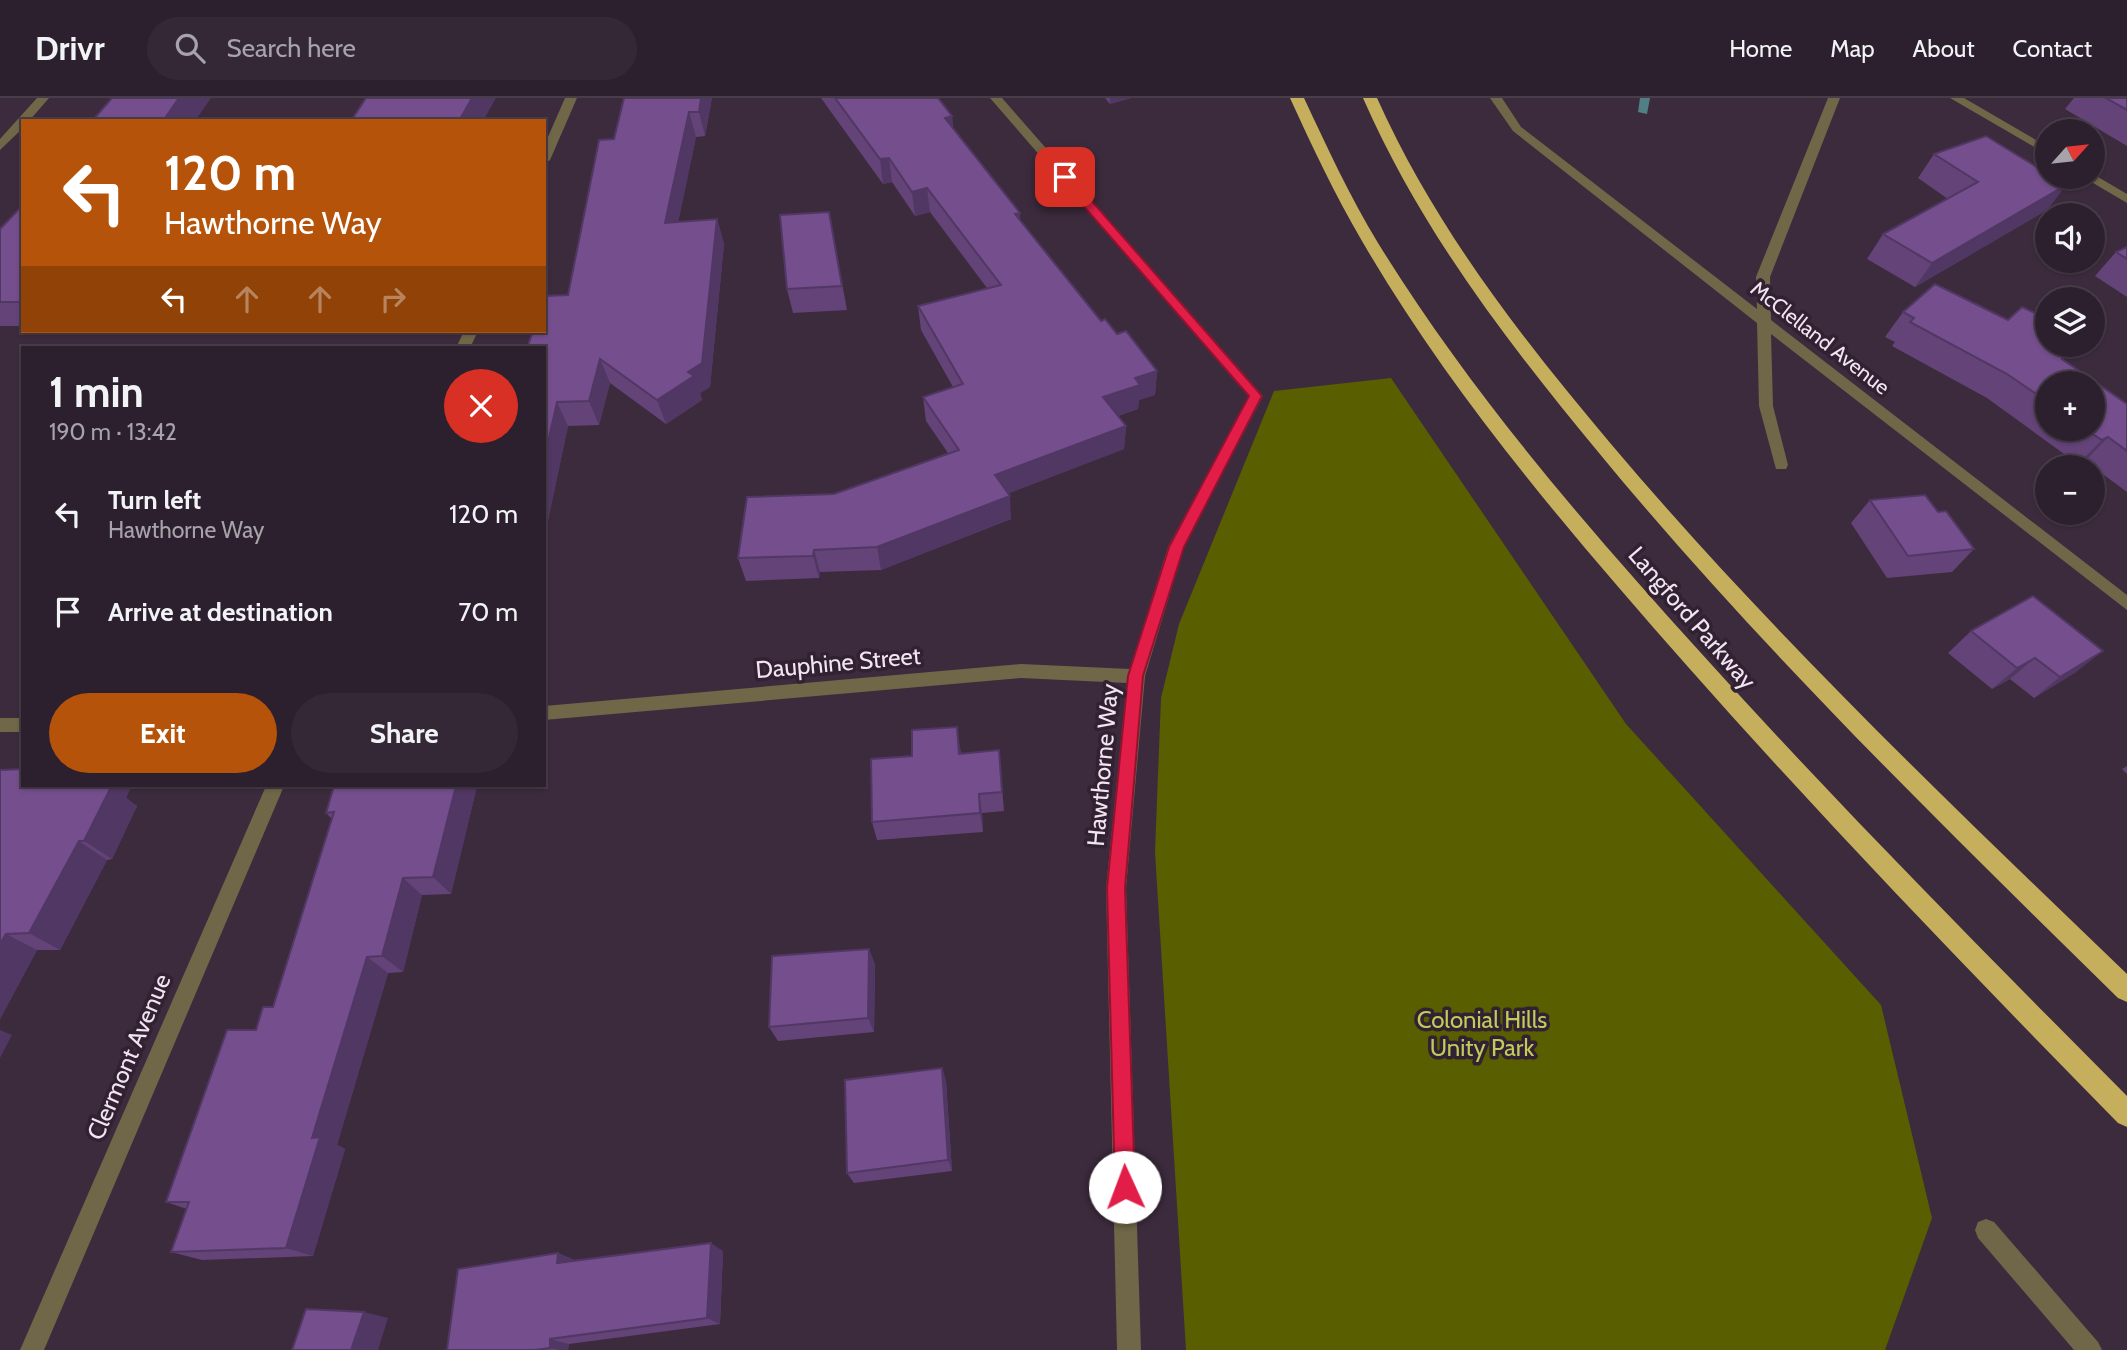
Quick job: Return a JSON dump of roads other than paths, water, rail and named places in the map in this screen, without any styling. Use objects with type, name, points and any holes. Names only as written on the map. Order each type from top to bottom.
[{"type":"highway","name":"Langford Parkway","points":[[1297,98],[1352,214],[1420,322],[1494,425],[1566,516],[1769,745],[2127,1114]]},
{"type":"highway","name":"Langford Parkway","points":[[1370,98],[1407,172],[1458,258],[1541,372],[1629,480],[1798,666],[2127,990]]},
{"type":"street","points":[[24,119],[43,98]]},
{"type":"street","points":[[546,155],[571,98]]},
{"type":"street","name":"Hawthorne Way","points":[[996,98],[1256,396],[1177,547],[1136,676],[1116,888],[1129,1350]]},
{"type":"street","name":"McClelland Avenue","points":[[1496,98],[1517,129],[2127,604]]},
{"type":"street","points":[[1781,465],[1766,406],[1763,277],[1834,98]]},
{"type":"street","points":[[1956,98],[2035,144]]},
{"type":"street","points":[[0,146],[21,123]]},
{"type":"street","points":[[2105,186],[2127,199]]},
{"type":"street","name":"Dauphine Street","points":[[546,713],[1021,671],[1136,676]]},
{"type":"street","points":[[0,725],[21,725]]},
{"type":"street","name":"Clermont Avenue","points":[[32,1350],[275,787]]},
{"type":"street","points":[[1986,1230],[2090,1350]]},
{"type":"waterway","points":[[1643,112],[1645,98]]},
{"type":"park label","name":"Colonial Hills Unity Park","points":[[1482,1034]]}]
